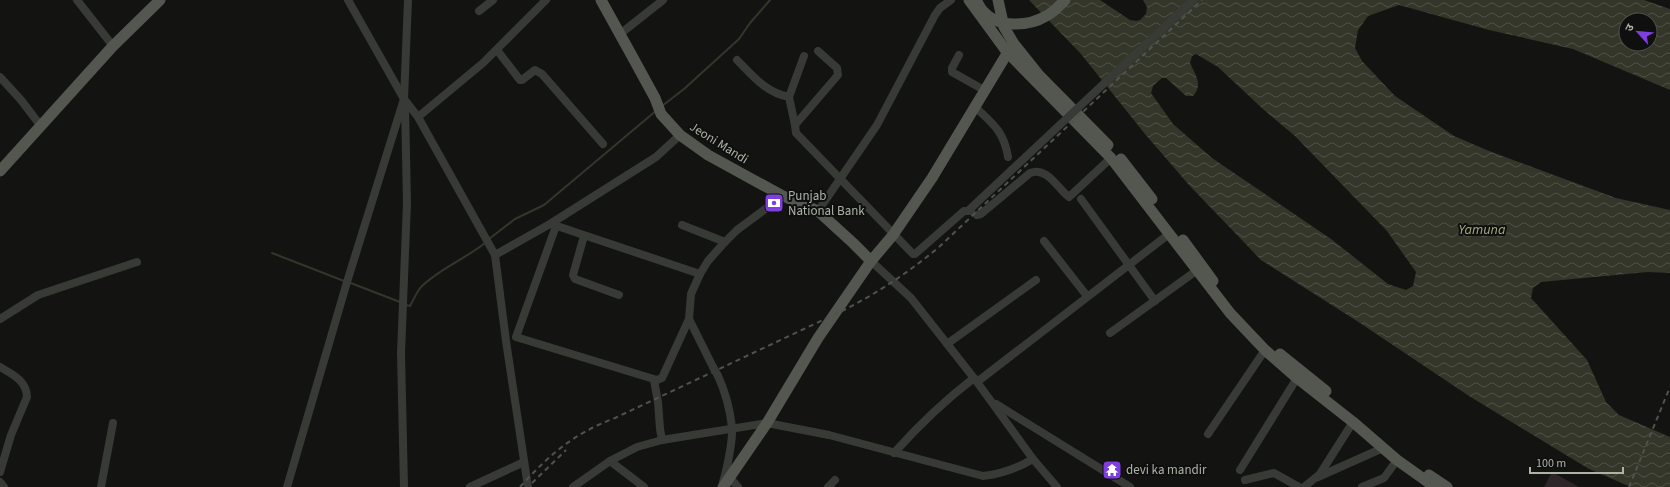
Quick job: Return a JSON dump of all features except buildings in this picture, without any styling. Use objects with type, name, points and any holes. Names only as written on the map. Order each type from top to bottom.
[{"type":"main road","points":[[0,171],[113,46],[160,0]]},
{"type":"main road","name":"Jeoni Mandi","points":[[601,0],[655,98],[661,114],[680,135],[708,156],[783,196],[818,211],[871,261]]},
{"type":"main road","points":[[969,0],[978,15],[1089,124],[1121,159],[1220,289],[1271,347],[1422,470],[1446,487]]},
{"type":"main road","points":[[976,0],[983,11],[992,18],[1012,24],[1031,23],[1047,16],[1065,0]]},
{"type":"main road","points":[[998,0],[1004,27],[1011,48],[1111,158],[1196,271],[1230,313],[1265,350],[1297,378],[1398,460],[1434,487]]},
{"type":"main road","points":[[725,484],[767,423],[818,338],[871,261],[893,235],[954,144],[984,90],[1011,48]]},
{"type":"street","points":[[77,0],[113,46]]},
{"type":"street","points":[[348,0],[404,98],[418,118],[488,239],[495,255],[506,341],[528,487]]},
{"type":"street","points":[[404,487],[401,353],[407,203],[404,98],[408,0]]},
{"type":"street","points":[[479,11],[493,0]]},
{"type":"street","points":[[418,118],[497,50],[546,0]]},
{"type":"street","points":[[620,34],[663,0]]},
{"type":"street","points":[[818,211],[877,125],[935,15],[940,8],[951,0]]},
{"type":"street","points":[[972,212],[1194,0]]},
{"type":"street","points":[[497,50],[520,80],[535,70],[542,74],[603,144]]},
{"type":"street","points":[[795,125],[838,75],[837,68],[818,51]]},
{"type":"street","points":[[959,55],[952,68],[952,72],[984,90]]},
{"type":"street","points":[[804,56],[789,97],[796,133],[909,252],[915,254],[964,211],[982,214],[1030,173],[1040,171],[1054,181],[1069,197],[1111,158]]},
{"type":"street","points":[[737,60],[762,85],[780,95],[789,97]]},
{"type":"street","points":[[0,77],[40,125]]},
{"type":"street","points":[[287,487],[347,282],[404,98]]},
{"type":"street","points":[[975,107],[992,123],[1004,138],[1008,157]]},
{"type":"street","points":[[495,255],[553,225],[656,157],[680,135]]},
{"type":"street","points":[[506,341],[516,337],[654,380],[661,380],[689,319],[690,299],[700,274],[708,261],[737,230],[783,196]]},
{"type":"street","points":[[1081,199],[1156,301]]},
{"type":"street","points":[[553,225],[700,274]]},
{"type":"street","points":[[516,337],[553,225]]},
{"type":"street","points":[[682,225],[725,242]]},
{"type":"street","points":[[894,453],[948,397],[975,380],[1130,265],[1169,234]]},
{"type":"street","points":[[584,236],[573,275],[575,279],[619,295]]},
{"type":"street","points":[[1044,241],[1087,296]]},
{"type":"street","points":[[871,261],[911,298],[992,401],[1033,459],[1057,487]]},
{"type":"street","points":[[0,319],[38,295],[137,262]]},
{"type":"street","points":[[1110,333],[1196,271]]},
{"type":"street","points":[[947,344],[1036,280]]},
{"type":"street","points":[[689,319],[718,376],[728,408],[732,428],[725,484],[738,487]]},
{"type":"street","points":[[1208,434],[1265,350]]},
{"type":"street","points":[[0,367],[16,377],[24,385],[27,391],[27,397],[11,435],[0,472]]},
{"type":"street","points":[[1240,470],[1297,378]]},
{"type":"street","points":[[654,380],[662,440]]},
{"type":"street","points":[[992,401],[1130,487]]},
{"type":"street","points":[[1317,478],[1353,422]]},
{"type":"street","points":[[101,487],[113,423]]},
{"type":"street","points":[[573,487],[610,462],[637,447],[662,440],[767,423],[822,433],[983,476],[1001,474],[1015,469],[1033,459]]},
{"type":"street","points":[[1304,487],[1317,478],[1383,448]]},
{"type":"street","points":[[1362,487],[1380,483],[1388,475],[1398,460]]},
{"type":"street","points":[[470,487],[524,462]]},
{"type":"street","points":[[610,462],[644,487]]},
{"type":"street","points":[[1245,480],[1274,473],[1299,487]]},
{"type":"street","points":[[828,487],[835,480]]},
{"type":"street","points":[[0,482],[4,487]]},
{"type":"shaded area","points":[[1552,472],[1579,487],[1544,487]]},
{"type":"water","name":"Yamuna","points":[[1029,0],[1100,0],[1130,20],[1136,21],[1140,20],[1146,14],[1147,7],[1143,0],[1644,0],[1670,9],[1670,90],[1573,49],[1489,30],[1399,5],[1368,16],[1358,30],[1355,48],[1362,61],[1395,96],[1454,136],[1489,151],[1616,198],[1670,210],[1670,273],[1648,272],[1541,282],[1533,288],[1531,298],[1587,360],[1606,402],[1619,415],[1670,437],[1670,487],[1631,487],[1589,469],[1469,396],[1360,323],[1261,260],[1189,185],[1145,134],[1081,54]],"holes":[[[1196,54],[1218,67],[1264,110],[1295,136],[1387,231],[1416,272],[1413,286],[1406,290],[1388,284],[1331,239],[1212,158],[1173,124],[1151,93],[1153,86],[1162,78],[1166,78],[1186,96],[1193,96],[1198,88],[1198,80],[1190,63],[1192,56]]]},
{"type":"waterway","points":[[662,106],[684,89],[739,39],[750,23],[770,0]]},
{"type":"waterway","points":[[489,239],[515,219],[544,205],[657,110]]},
{"type":"waterway","points":[[406,305],[410,306],[421,287],[428,281],[485,243]]},
{"type":"waterway","points":[[272,253],[344,281]]},
{"type":"waterway","points":[[348,282],[400,302]]},
{"type":"railway","points":[[520,487],[552,455],[574,438],[600,424],[840,312],[866,298],[916,266],[939,247],[1202,0]]},
{"type":"railway","points":[[1629,487],[1670,387]]},
{"type":"railway","points":[[532,483],[566,450]]},
{"type":"place","name":"Punjab National Bank","points":[[774,203]]},
{"type":"place","name":"devi ka mandir","points":[[1112,470]]}]
